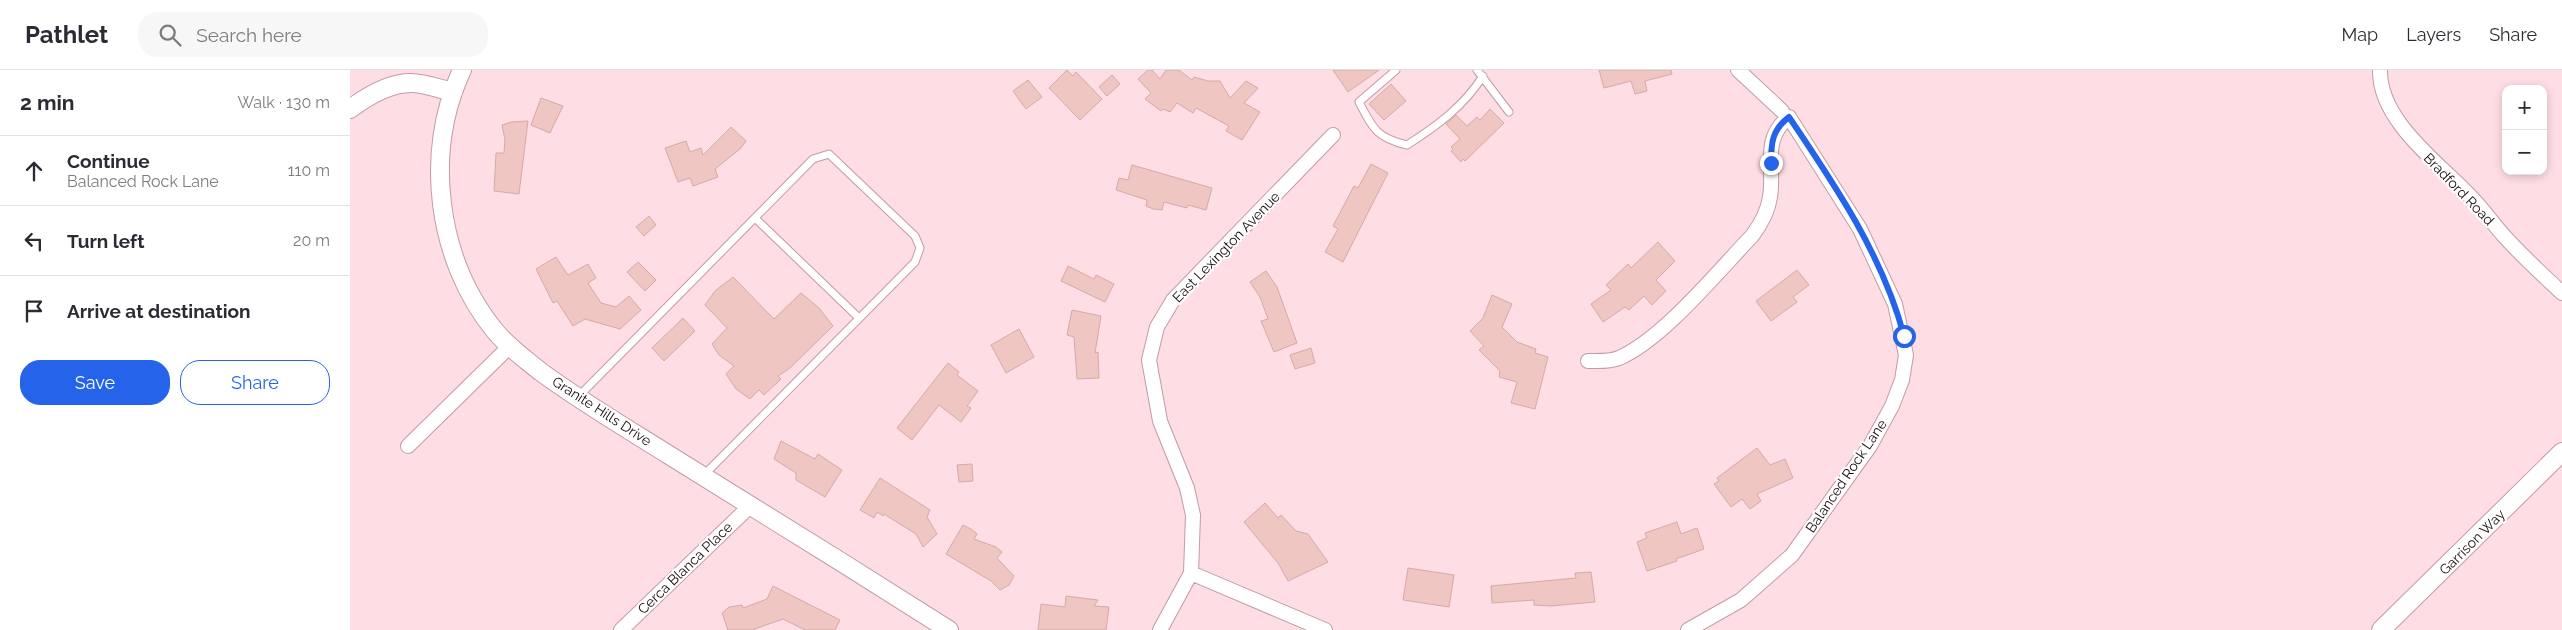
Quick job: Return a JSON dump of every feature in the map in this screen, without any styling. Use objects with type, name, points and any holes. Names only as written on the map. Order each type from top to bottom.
[{"type":"street","name":"Granite Hills Drive","points":[[462,70],[453,92],[443,136],[440,159],[442,205],[454,257],[469,292],[494,330],[509,347],[576,398],[949,630]]},
{"type":"street","name":"Balanced Rock Lane","points":[[1688,630],[1741,600],[1792,555],[1870,446],[1892,406],[1902,380],[1906,355],[1895,304],[1860,229],[1786,114],[1738,70]]},
{"type":"street","name":"Bradford Road","points":[[2380,70],[2380,81],[2385,98],[2413,142],[2471,196],[2506,238],[2562,293]]},
{"type":"street","points":[[350,110],[370,96],[396,86],[411,83],[453,92]]},
{"type":"street","points":[[1588,361],[1604,362],[1618,358],[1656,334],[1752,236],[1764,216],[1770,195],[1773,136],[1786,114]]},
{"type":"street","name":"East Lexington Avenue","points":[[1160,630],[1191,573],[1193,515],[1187,488],[1160,421],[1149,360],[1157,327],[1174,300],[1186,286],[1334,135]]},
{"type":"street","points":[[408,446],[509,347]]},
{"type":"street","name":"Garrison Way","points":[[2381,630],[2562,452]]},
{"type":"street","name":"Cerca Blanca Place","points":[[621,630],[750,506]]},
{"type":"street","points":[[1191,573],[1325,630]]},
{"type":"lane","points":[[1396,70],[1359,102],[1370,124],[1387,140],[1407,145],[1433,129],[1470,95],[1483,76]]},
{"type":"lane","points":[[1477,70],[1509,112]]},
{"type":"lane","points":[[576,398],[813,159],[829,154],[915,236],[920,248],[915,262],[703,476]]},
{"type":"lane","points":[[755,218],[859,318]]},
{"type":"building","points":[[1067,70],[1073,76],[1076,72],[1102,99],[1080,120],[1049,88]]},
{"type":"building","points":[[1148,70],[1152,70],[1160,79],[1166,70],[1179,70],[1192,80],[1194,77],[1208,81],[1220,81],[1230,98],[1246,81],[1258,88],[1244,103],[1260,112],[1242,140],[1226,131],[1229,126],[1196,108],[1193,113],[1177,103],[1170,112],[1163,109],[1161,111],[1145,99],[1151,93],[1138,79]]},
{"type":"building","points":[[1333,70],[1379,70],[1348,92]]},
{"type":"building","points":[[1599,70],[1671,70],[1672,74],[1645,81],[1647,91],[1635,94],[1631,81],[1604,88]]},
{"type":"building","points":[[1112,75],[1120,84],[1107,96],[1099,87]]},
{"type":"building","points":[[1028,80],[1042,97],[1026,109],[1013,91]]},
{"type":"building","points":[[1391,84],[1406,101],[1384,120],[1369,104]]},
{"type":"building","points":[[541,98],[563,106],[550,133],[531,125]]},
{"type":"building","points":[[1490,109],[1504,123],[1465,161],[1463,159],[1461,162],[1451,151],[1453,149],[1451,147],[1460,139],[1446,124],[1456,115],[1467,126],[1477,117],[1480,120]]},
{"type":"building","points":[[528,121],[519,194],[494,191],[496,153],[504,153],[505,140],[502,125],[511,122]]},
{"type":"building","points":[[731,127],[746,141],[740,149],[715,169],[718,177],[693,186],[690,178],[678,182],[665,148],[686,141],[690,152],[701,148],[703,155]]},
{"type":"building","points":[[1371,164],[1388,173],[1343,262],[1325,252],[1338,229],[1333,226],[1354,186],[1358,188]]},
{"type":"building","points":[[1132,165],[1212,188],[1206,210],[1188,205],[1187,208],[1164,202],[1162,210],[1153,209],[1146,206],[1147,200],[1116,190],[1119,178],[1128,180]]},
{"type":"building","points":[[649,216],[656,225],[644,236],[636,227]]},
{"type":"building","points":[[1658,242],[1675,261],[1656,280],[1666,291],[1652,305],[1644,296],[1629,310],[1625,307],[1603,322],[1591,304],[1611,290],[1606,285],[1628,264],[1631,268]]},
{"type":"building","points":[[556,257],[568,275],[588,264],[596,278],[588,283],[601,303],[616,307],[629,296],[641,310],[620,329],[585,319],[573,326],[557,301],[553,303],[536,269]]},
{"type":"building","points":[[638,262],[656,280],[645,291],[627,272]]},
{"type":"building","points":[[1068,266],[1094,279],[1096,275],[1114,284],[1105,302],[1061,281]]},
{"type":"building","points":[[1797,270],[1809,285],[1793,297],[1797,302],[1771,321],[1756,301]]},
{"type":"building","points":[[1266,271],[1277,287],[1297,343],[1274,352],[1261,321],[1268,319],[1260,297],[1250,282]]},
{"type":"building","points":[[733,277],[774,319],[801,293],[819,308],[833,326],[790,368],[778,376],[781,379],[764,395],[759,390],[750,399],[736,389],[726,374],[734,366],[719,355],[712,344],[727,328],[705,305],[715,291]]},
{"type":"building","points":[[1492,295],[1512,304],[1502,327],[1517,342],[1536,349],[1535,353],[1548,357],[1535,409],[1511,403],[1517,382],[1499,377],[1500,371],[1479,350],[1484,346],[1470,331],[1483,318]]},
{"type":"building","points":[[1072,310],[1101,316],[1095,353],[1098,352],[1099,378],[1077,379],[1074,337],[1067,335]]},
{"type":"building","points":[[683,318],[695,331],[664,361],[652,348]]},
{"type":"building","points":[[1019,329],[1034,357],[1006,373],[991,345]]},
{"type":"building","points":[[1311,348],[1315,363],[1295,369],[1290,355]]},
{"type":"building","points":[[948,363],[959,372],[957,375],[978,391],[967,406],[971,408],[961,422],[939,405],[912,440],[897,428]]},
{"type":"building","points":[[781,441],[815,459],[818,454],[842,470],[825,497],[796,480],[796,473],[774,459]]},
{"type":"building","points":[[1757,448],[1770,465],[1785,459],[1793,478],[1757,494],[1761,501],[1750,509],[1742,499],[1731,507],[1714,484],[1719,481],[1717,478]]},
{"type":"building","points":[[972,464],[973,481],[959,482],[957,465]]},
{"type":"building","points":[[880,478],[930,510],[927,517],[937,534],[923,547],[916,534],[884,514],[883,516],[877,512],[874,518],[860,510]]},
{"type":"building","points":[[1265,503],[1278,518],[1281,515],[1296,531],[1308,534],[1328,562],[1288,581],[1278,563],[1244,522]]},
{"type":"building","points":[[1677,522],[1681,534],[1697,528],[1704,549],[1647,571],[1637,542],[1647,538],[1645,533]]},
{"type":"building","points":[[963,525],[977,534],[974,539],[996,547],[1002,552],[997,558],[1014,576],[1009,585],[1000,590],[991,581],[946,554]]},
{"type":"building","points":[[1408,568],[1454,575],[1449,607],[1403,600]]},
{"type":"building","points":[[1591,572],[1595,602],[1551,606],[1534,605],[1534,600],[1492,603],[1491,586],[1576,578],[1575,573]]},
{"type":"building","points":[[773,586],[840,620],[835,630],[805,630],[783,619],[752,630],[728,630],[722,613],[729,607],[742,605],[743,608],[767,599]]},
{"type":"building","points":[[1066,596],[1098,600],[1094,606],[1109,607],[1106,630],[1038,630],[1041,604],[1065,607]]},
{"type":"route","points":[[1771,163],[1773,136],[1779,125],[1789,117],[1846,204],[1860,229],[1895,304],[1904,336]]}]
